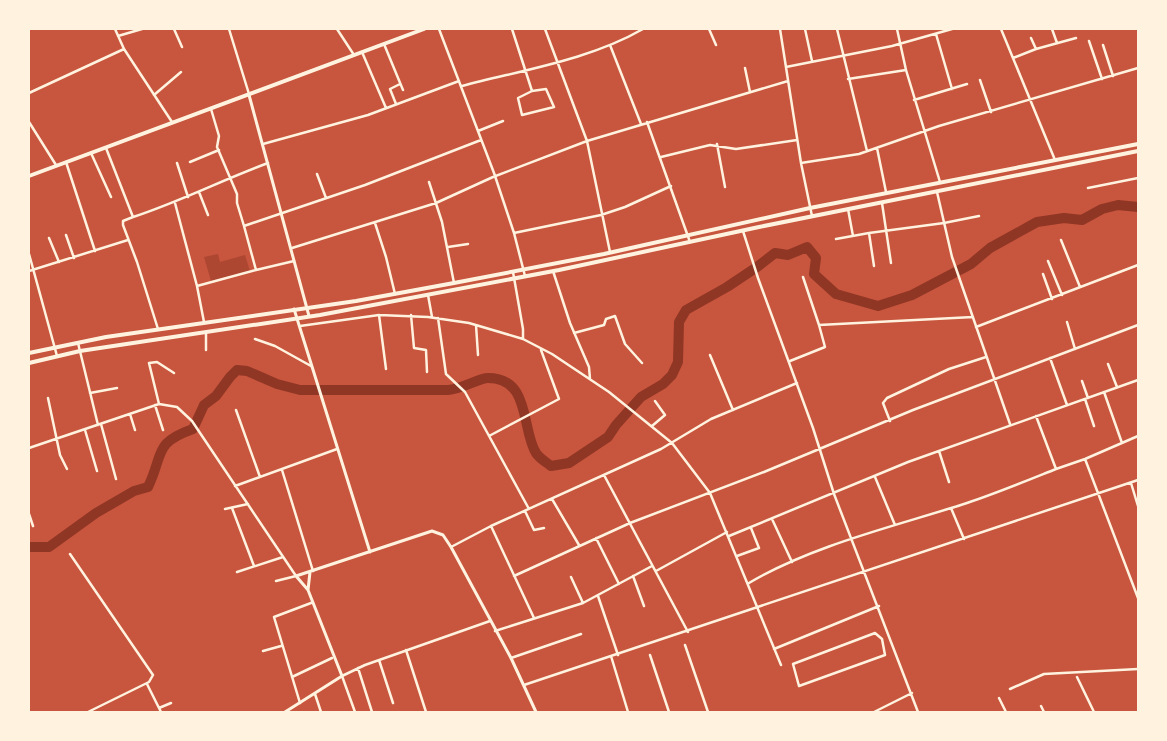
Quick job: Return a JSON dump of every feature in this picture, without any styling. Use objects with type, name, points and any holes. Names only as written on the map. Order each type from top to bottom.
[{"type":"main road","points":[[29,176],[424,29]]},
{"type":"main road","points":[[29,353],[78,342],[308,308],[454,283],[610,253],[810,208],[1138,144]]},
{"type":"main road","points":[[29,363],[80,351],[309,316],[553,272],[812,216],[1138,151]]},
{"type":"main road","points":[[1020,168],[1022,175]]},
{"type":"street","points":[[115,29],[124,49],[172,122]]},
{"type":"street","points":[[118,36],[142,29]]},
{"type":"street","points":[[174,29],[182,47]]},
{"type":"street","points":[[229,29],[292,248],[309,316]]},
{"type":"street","points":[[337,29],[354,55]]},
{"type":"street","points":[[439,29],[495,176],[514,233],[525,276]]},
{"type":"street","points":[[512,29],[532,91]]},
{"type":"street","points":[[545,29],[586,140],[610,253]]},
{"type":"street","points":[[462,86],[557,62],[610,45],[644,29]]},
{"type":"street","points":[[710,29],[716,45]]},
{"type":"street","points":[[780,29],[800,163],[812,216]]},
{"type":"street","points":[[805,29],[812,61]]},
{"type":"street","points":[[837,29],[866,152]]},
{"type":"street","points":[[896,29],[914,100],[941,183]]},
{"type":"street","points":[[786,66],[900,44],[952,29]]},
{"type":"street","points":[[1001,29],[1056,160]]},
{"type":"street","points":[[1052,29],[1057,43]]},
{"type":"street","points":[[936,34],[952,90]]},
{"type":"street","points":[[1031,38],[1036,49]]},
{"type":"street","points":[[1013,58],[1036,49],[1076,38]]},
{"type":"street","points":[[1089,41],[1102,79]]},
{"type":"street","points":[[384,44],[403,90]]},
{"type":"street","points":[[610,45],[642,124]]},
{"type":"street","points":[[1103,45],[1113,76]]},
{"type":"street","points":[[29,93],[124,49]]},
{"type":"street","points":[[362,52],[386,108]]},
{"type":"street","points":[[745,68],[750,92]]},
{"type":"street","points":[[800,163],[866,152],[924,131],[1138,68]]},
{"type":"street","points":[[848,79],[906,70]]},
{"type":"street","points":[[154,95],[181,72]]},
{"type":"street","points":[[263,144],[386,108],[459,80]]},
{"type":"street","points":[[980,80],[991,112]]},
{"type":"street","points":[[292,248],[436,203],[495,176],[586,140],[788,81]]},
{"type":"street","points":[[396,104],[390,88],[400,84]]},
{"type":"street","points":[[914,100],[967,84]]},
{"type":"street","points":[[546,89],[554,107],[522,115],[518,98],[532,91],[546,89]]},
{"type":"street","points":[[211,108],[219,136],[219,150],[231,177],[256,270]]},
{"type":"street","points":[[478,131],[503,121]]},
{"type":"street","points":[[29,122],[56,165]]},
{"type":"street","points":[[647,122],[690,243]]},
{"type":"street","points":[[244,226],[326,198],[481,140]]},
{"type":"street","points":[[661,157],[717,144],[736,149],[797,140]]},
{"type":"street","points":[[717,144],[725,187]]},
{"type":"street","points":[[106,147],[133,217]]},
{"type":"street","points":[[877,148],[886,194]]},
{"type":"street","points":[[190,162],[219,150]]},
{"type":"street","points":[[91,153],[111,197]]},
{"type":"street","points":[[66,162],[95,251]]},
{"type":"street","points":[[177,163],[188,197]]},
{"type":"street","points":[[158,329],[122,223],[133,217],[175,203],[231,177],[268,164]]},
{"type":"street","points":[[317,174],[326,198]]},
{"type":"street","points":[[1088,188],[1138,178]]},
{"type":"street","points":[[429,182],[448,248],[454,283]]},
{"type":"street","points":[[514,233],[601,215],[625,207],[671,186]]},
{"type":"street","points":[[199,192],[208,215]]},
{"type":"street","points":[[937,192],[954,264],[1010,424]]},
{"type":"street","points":[[882,202],[891,263]]},
{"type":"street","points":[[175,203],[198,286],[204,323]]},
{"type":"street","points":[[848,209],[853,236]]},
{"type":"street","points":[[836,240],[886,230],[944,223],[979,216]]},
{"type":"street","points":[[375,223],[395,294]]},
{"type":"street","points":[[743,231],[758,278],[790,361],[834,494],[866,572],[918,712]]},
{"type":"street","points":[[869,233],[874,266]]},
{"type":"street","points":[[66,235],[74,258]]},
{"type":"street","points":[[49,238],[59,262]]},
{"type":"street","points":[[29,271],[128,240]]},
{"type":"street","points":[[1061,240],[1080,287]]},
{"type":"street","points":[[448,248],[468,244]]},
{"type":"street","points":[[29,254],[57,356]]},
{"type":"street","points":[[198,286],[295,260]]},
{"type":"street","points":[[1048,261],[1062,295]]},
{"type":"street","points":[[976,327],[1138,266]]},
{"type":"street","points":[[512,271],[524,328],[523,339]]},
{"type":"street","points":[[553,272],[574,333],[589,367],[590,379]]},
{"type":"street","points":[[1043,274],[1052,299]]},
{"type":"street","points":[[790,361],[825,347],[804,277]]},
{"type":"street","points":[[428,295],[432,317]]},
{"type":"street","points":[[294,309],[298,327],[370,552]]},
{"type":"street","points":[[298,327],[379,315],[411,315],[438,318],[476,325],[523,339],[590,379],[672,443],[710,492],[781,665]]},
{"type":"street","points":[[379,315],[386,369]]},
{"type":"street","points":[[411,315],[414,348],[426,350],[427,372]]},
{"type":"street","points":[[574,333],[604,325],[606,324],[605,320],[615,316],[625,344],[642,363]]},
{"type":"street","points":[[819,325],[973,317]]},
{"type":"street","points":[[438,318],[444,369],[449,378],[461,386],[465,392],[529,509]]},
{"type":"street","points":[[1067,322],[1074,349]]},
{"type":"street","points":[[476,325],[478,355]]},
{"type":"street","points":[[514,576],[630,523],[890,420],[1138,325]]},
{"type":"street","points":[[206,331],[206,350]]},
{"type":"street","points":[[255,339],[275,346],[311,366]]},
{"type":"street","points":[[78,342],[90,393],[116,479]]},
{"type":"street","points":[[489,436],[559,399],[559,394],[541,348]]},
{"type":"street","points":[[710,355],[733,410]]},
{"type":"street","points":[[890,420],[883,403],[884,400],[948,369],[986,357]]},
{"type":"street","points":[[1050,358],[1067,405]]},
{"type":"street","points":[[159,404],[150,363],[157,362],[174,373]]},
{"type":"street","points":[[1108,364],[1117,387]]},
{"type":"street","points":[[729,536],[939,451],[1010,424],[1138,380]]},
{"type":"street","points":[[1082,381],[1094,426]]},
{"type":"street","points":[[451,547],[491,526],[672,443],[706,422],[797,383]]},
{"type":"street","points":[[90,393],[117,388]]},
{"type":"street","points":[[1104,392],[1122,443]]},
{"type":"street","points":[[48,398],[56,439],[62,461],[67,469]]},
{"type":"street","points":[[652,426],[665,415],[655,401]]},
{"type":"street","points":[[155,405],[163,430]]},
{"type":"street","points":[[29,447],[85,430],[155,405],[177,407],[200,433],[296,576],[308,590]]},
{"type":"street","points":[[236,410],[260,477]]},
{"type":"street","points":[[130,414],[135,430]]},
{"type":"street","points":[[1036,416],[1056,469]]},
{"type":"street","points":[[85,430],[96,471]]},
{"type":"street","points":[[748,584],[792,562],[895,524],[951,508],[1086,459],[1138,436]]},
{"type":"street","points":[[235,486],[337,449]]},
{"type":"street","points":[[939,451],[949,482]]},
{"type":"street","points":[[1086,459],[1138,598]]},
{"type":"street","points":[[282,470],[312,571],[308,590],[311,603],[355,712]]},
{"type":"street","points":[[604,475],[688,632]]},
{"type":"street","points":[[875,476],[895,524]]},
{"type":"street","points":[[524,685],[688,632],[1138,480]]},
{"type":"street","points":[[1131,483],[1138,506]]},
{"type":"street","points":[[552,498],[579,545]]},
{"type":"street","points":[[225,510],[248,504]]},
{"type":"street","points":[[232,508],[254,566]]},
{"type":"street","points":[[951,508],[964,539]]},
{"type":"street","points":[[525,511],[534,530],[544,528]]},
{"type":"street","points":[[29,514],[33,526]]},
{"type":"street","points":[[772,519],[792,562]]},
{"type":"street","points":[[491,526],[534,618]]},
{"type":"street","points":[[737,556],[759,548],[751,528]]},
{"type":"street","points":[[276,581],[432,532],[443,535],[510,658],[536,712]]},
{"type":"street","points":[[655,571],[727,532]]},
{"type":"street","points":[[596,538],[619,584]]},
{"type":"street","points":[[70,554],[152,672],[152,679],[146,684],[88,712]]},
{"type":"street","points":[[237,572],[283,557]]},
{"type":"street","points":[[495,631],[583,603],[652,566]]},
{"type":"street","points":[[633,576],[644,606]]},
{"type":"street","points":[[571,577],[583,603]]},
{"type":"street","points":[[1134,585],[1138,584]]},
{"type":"street","points":[[598,596],[618,654]]},
{"type":"street","points":[[300,703],[281,646],[274,617],[311,603]]},
{"type":"street","points":[[774,649],[879,606]]},
{"type":"street","points":[[286,712],[342,676],[358,668],[490,621]]},
{"type":"street","points":[[875,633],[880,635],[884,645],[886,652],[882,657],[799,686],[793,664],[875,633]]},
{"type":"street","points":[[510,658],[581,634]]},
{"type":"street","points":[[884,645],[892,642]]},
{"type":"street","points":[[685,645],[708,712]]},
{"type":"street","points":[[263,651],[281,646]]},
{"type":"street","points":[[406,650],[426,712]]},
{"type":"street","points":[[650,655],[669,712]]},
{"type":"street","points":[[611,656],[628,712]]},
{"type":"street","points":[[292,678],[332,658]]},
{"type":"street","points":[[379,660],[393,703]]},
{"type":"street","points":[[358,668],[372,712]]},
{"type":"street","points":[[1010,689],[1044,674],[1138,669]]},
{"type":"street","points":[[1077,677],[1094,712]]},
{"type":"street","points":[[146,684],[161,712]]},
{"type":"street","points":[[874,712],[912,693]]},
{"type":"street","points":[[315,694],[321,712]]},
{"type":"street","points":[[999,698],[1006,712]]},
{"type":"street","points":[[159,708],[171,703]]},
{"type":"street","points":[[1040,706],[1044,712]]},
{"type":"shaded area","points":[[218,254],[220,262],[245,255],[250,271],[211,281],[204,257]]},
{"type":"waterway","points":[[29,547],[49,547],[96,513],[134,491],[148,487],[165,445],[171,439],[193,429],[204,405],[216,396],[237,370],[247,371],[277,384],[300,390],[448,390],[459,388],[484,378],[502,380],[512,386],[518,395],[523,406],[531,443],[537,455],[551,466],[569,463],[608,437],[641,397],[663,384],[672,375],[678,362],[679,322],[686,310],[727,287],[775,253],[788,255],[807,247],[816,258],[814,274],[836,294],[878,306],[912,295],[971,264],[990,248],[1037,222],[1064,218],[1082,220],[1102,209],[1118,205],[1138,207]]}]
